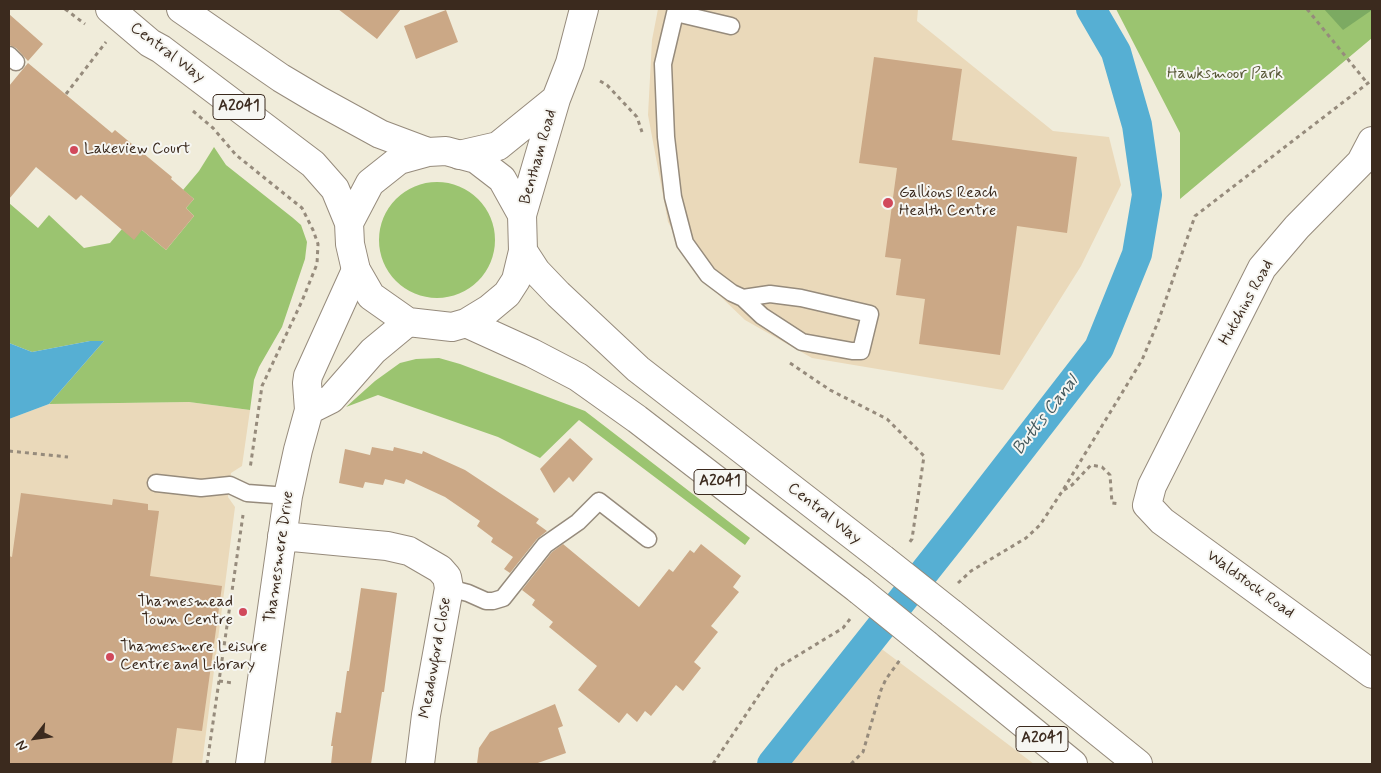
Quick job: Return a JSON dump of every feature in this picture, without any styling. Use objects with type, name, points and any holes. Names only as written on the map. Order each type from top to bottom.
[{"type":"main road","name":"Central Way","points":[[110,9],[150,42],[313,164],[335,189],[349,223],[350,244],[356,270]]},
{"type":"main road","name":"A2041","points":[[181,9],[281,78],[318,100],[380,134],[428,152]]},
{"type":"main road","name":"Bentham Road","points":[[522,216],[556,99],[570,64],[584,9]]},
{"type":"main road","name":"Bentham Road","points":[[459,155],[498,146],[556,99]]},
{"type":"main road","name":"Hutchins Road","points":[[1150,495],[1262,268],[1297,227],[1361,162],[1372,141]]},
{"type":"main road","points":[[309,410],[331,399],[373,351],[408,322],[452,327],[466,323],[488,309],[507,294],[516,280],[523,251],[522,216],[502,179],[476,159],[446,151],[428,152],[399,160],[370,183],[349,223]]},
{"type":"main road","name":"Central Way","points":[[523,251],[536,271],[558,294],[638,369],[895,553],[951,613],[1138,764]]},
{"type":"main road","name":"A2041","points":[[356,270],[371,296],[408,322]]},
{"type":"main road","name":"Thamesmere Drive","points":[[250,764],[288,496],[309,410],[306,383],[356,270]]},
{"type":"main road","name":"A2041","points":[[466,323],[532,353],[578,377],[638,419],[915,650],[1070,763]]},
{"type":"main road","name":"Waldstock Road","points":[[1150,495],[1162,521],[1372,674]]},
{"type":"main road","name":"Meadowford Close","points":[[282,536],[388,546],[409,551],[440,569],[446,577],[449,588],[426,715],[420,764]]},
{"type":"lane","points":[[731,26],[676,11],[663,64],[666,137],[673,197],[685,243],[708,275],[742,298],[762,316],[802,342],[861,351],[870,314],[801,298],[770,294],[742,298]]},
{"type":"lane","points":[[156,483],[201,488],[230,485],[247,493],[288,496]]},
{"type":"lane","points":[[449,588],[468,593],[486,601],[503,598],[546,545],[578,522],[598,501],[648,539]]},
{"type":"path","points":[[1307,9],[1368,84]]},
{"type":"path","points":[[66,94],[106,42]]},
{"type":"path","points":[[956,585],[971,572],[1026,538],[1040,525],[1063,490],[1142,360],[1158,322],[1195,216],[1372,80]]},
{"type":"path","points":[[600,82],[607,85],[637,117],[642,134]]},
{"type":"path","points":[[192,110],[214,128],[236,155],[302,208]]},
{"type":"path","points":[[786,360],[830,390],[887,419],[924,456],[912,539],[895,553]]},
{"type":"path","points":[[9,451],[68,457]]},
{"type":"path","points":[[1063,490],[1072,485],[1091,464],[1102,467],[1110,475],[1112,503],[1150,495]]},
{"type":"path","points":[[713,764],[777,668],[843,628],[857,601]]},
{"type":"path","points":[[851,764],[862,752],[886,679],[915,650]]},
{"type":"path","points":[[219,681],[233,683]]},
{"type":"shaded area","name":"Gallions Reach Health Centre","points":[[658,9],[918,9],[917,21],[1053,131],[1109,137],[1121,185],[1081,266],[1003,390],[812,358],[745,320],[699,276],[668,222],[648,115],[652,40]]},
{"type":"shaded area","name":"Thamesmere Leisure Centre and Library","points":[[189,402],[250,410],[242,466],[231,473],[228,497],[235,507],[202,764],[9,764],[9,419],[49,404]]},
{"type":"shaded area","points":[[879,647],[935,689],[1034,764],[790,764]]},
{"type":"green space","name":"Hawksmoor Park","points":[[1116,9],[1372,9],[1372,38],[1180,199],[1180,133]]},
{"type":"green space","points":[[1324,9],[1372,9],[1372,10],[1343,30]]},
{"type":"green space","points":[[214,147],[226,165],[301,225],[307,242],[305,259],[282,327],[259,367],[254,380],[250,410],[189,402],[49,404],[104,341],[90,341],[32,352],[9,343],[9,203],[38,228],[49,215],[84,248],[110,243],[122,229],[142,230],[166,250],[194,216],[186,208],[194,199],[183,190],[199,171]]},
{"type":"green space","points":[[437,182],[459,187],[478,199],[490,218],[495,240],[490,262],[478,281],[459,293],[437,298],[415,293],[396,281],[384,262],[379,240],[384,218],[396,199],[415,187]]},
{"type":"green space","points":[[439,358],[460,364],[585,411],[750,538],[745,545],[579,420],[540,458],[498,437],[378,395],[346,407],[375,381],[400,363],[416,359]]},
{"type":"water","points":[[90,341],[104,341],[49,404],[9,419],[9,343],[32,352]]},
{"type":"building","points":[[338,9],[401,9],[377,39]]},
{"type":"building","points":[[446,10],[458,42],[416,59],[404,26]]},
{"type":"building","points":[[9,14],[43,44],[28,61],[16,48],[9,45]]},
{"type":"building","points":[[874,57],[962,69],[952,140],[1077,157],[1067,233],[1017,226],[1000,355],[919,344],[925,299],[896,295],[901,259],[885,257],[897,168],[859,163]]},
{"type":"building","name":"Lakeview Court","points":[[28,63],[112,133],[115,130],[172,177],[171,179],[194,199],[186,208],[194,216],[166,250],[142,230],[134,240],[81,195],[76,200],[36,167],[9,199],[9,86]]},
{"type":"building","points":[[570,438],[593,459],[573,482],[569,477],[554,493],[540,469]]},
{"type":"building","points":[[372,447],[393,451],[394,447],[422,454],[423,451],[465,470],[539,519],[536,523],[547,531],[537,539],[510,573],[504,569],[513,557],[491,542],[493,538],[477,526],[480,521],[445,497],[406,479],[404,484],[385,479],[383,485],[365,482],[363,488],[339,483],[345,449],[370,455]]},
{"type":"building","name":"Thamesmere Leisure Centre and Library","points":[[21,493],[112,505],[113,499],[148,504],[148,510],[159,511],[150,576],[222,586],[202,731],[177,728],[172,764],[9,764],[9,556],[12,557]]},
{"type":"building","points":[[563,544],[639,607],[669,569],[673,572],[690,550],[694,553],[701,544],[741,576],[733,587],[739,592],[711,626],[718,632],[694,662],[701,668],[683,691],[676,685],[651,716],[645,711],[637,722],[627,713],[619,723],[578,690],[597,666],[549,627],[553,622],[532,605],[535,600],[522,590],[552,552]]},
{"type":"building","points":[[361,588],[397,593],[384,692],[382,692],[371,764],[331,764],[333,746],[331,746],[336,712],[341,713]]},
{"type":"building","points":[[555,704],[563,726],[558,728],[566,753],[535,764],[477,764],[479,748],[490,732]]},
{"type":"waterway","name":"Butts Canal","points":[[772,764],[961,526],[1099,348],[1137,254],[1147,195],[1137,125],[1116,52],[1091,9]]},
{"type":"place","name":"Lakeview Court","points":[[74,150]]},
{"type":"place","name":"Gallions Reach Health Centre","points":[[888,203]]},
{"type":"place","name":"Thamesmead Town Centre","points":[[243,612]]},
{"type":"place","name":"Thamesmere Leisure Centre and Library","points":[[110,657]]}]
